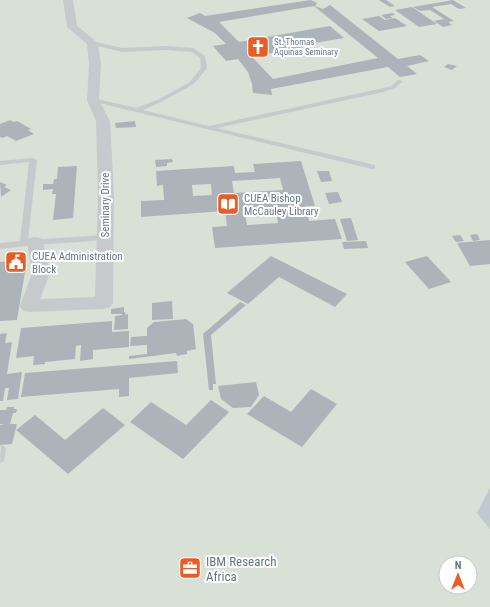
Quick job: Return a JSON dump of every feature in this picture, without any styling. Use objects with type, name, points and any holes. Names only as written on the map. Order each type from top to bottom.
[{"type":"street","points":[[68,0],[72,27],[92,43]]},
{"type":"street","name":"Seminary Drive","points":[[29,243],[41,273],[29,306],[104,303],[106,195],[103,121],[94,100],[95,64],[92,43]]},
{"type":"lane","points":[[92,43],[122,50],[166,48],[193,50],[203,57],[204,68],[192,83],[159,101],[138,110]]},
{"type":"lane","points":[[207,128],[381,91],[393,87],[400,81]]},
{"type":"lane","points":[[94,100],[372,167]]},
{"type":"lane","points":[[0,163],[33,160],[29,243]]},
{"type":"lane","points":[[0,246],[105,238]]},
{"type":"shaded area","points":[[0,0],[490,0],[490,607],[0,607]]},
{"type":"shaded area","points":[[490,488],[490,529],[477,513]]},
{"type":"building","name":"St. Thomas Aquinas Seminary","points":[[311,0],[317,3],[315,6],[323,9],[330,5],[398,59],[420,55],[429,61],[407,66],[417,74],[400,77],[388,67],[271,89],[272,95],[253,93],[248,72],[238,59],[226,61],[213,46],[226,44],[215,33],[187,18],[200,13],[205,16]],"holes":[[[314,6],[378,58],[273,79],[252,57],[304,47],[302,45],[344,38],[330,26],[239,42],[219,22]]]},
{"type":"building","points":[[379,0],[386,0],[395,6],[390,7]]},
{"type":"building","points":[[453,0],[466,8],[459,9],[451,4],[432,7],[454,21],[448,22],[452,25],[443,27],[434,21],[444,19],[430,10],[420,11],[413,7]]},
{"type":"building","points":[[412,7],[437,24],[419,27],[395,10]]},
{"type":"building","points":[[393,13],[395,15],[390,16],[393,18],[386,19],[381,15]]},
{"type":"building","points":[[379,16],[385,20],[395,18],[407,26],[379,31],[362,19]]},
{"type":"building","points":[[448,64],[457,66],[452,70],[444,67]]},
{"type":"building","points":[[10,120],[14,122],[17,121],[31,129],[28,130],[34,134],[16,141],[7,136],[3,138],[0,137],[0,124]]},
{"type":"building","points":[[135,121],[136,127],[116,128],[115,123]]},
{"type":"building","points":[[172,159],[173,162],[167,163],[167,166],[156,167],[155,160]]},
{"type":"building","name":"CUEA Bishop McCauley Library","points":[[301,161],[315,206],[305,206],[309,221],[335,219],[342,239],[215,248],[212,227],[227,226],[225,211],[141,217],[141,201],[164,200],[163,185],[157,186],[156,171],[234,166],[235,173],[255,172],[253,164]],"holes":[[[280,178],[283,190],[234,193],[232,181]],[[211,184],[212,195],[193,196],[192,185]],[[275,208],[278,223],[247,225],[244,210]]]},
{"type":"building","points":[[77,166],[73,218],[53,220],[56,194],[52,194],[53,189],[43,190],[43,184],[53,184],[54,179],[57,179],[58,167]]},
{"type":"building","points":[[317,171],[329,171],[332,181],[321,182]]},
{"type":"building","points":[[0,182],[7,185],[4,187],[11,190],[1,197]]},
{"type":"building","points":[[338,192],[342,202],[329,204],[325,193]]},
{"type":"building","points":[[351,218],[358,240],[347,241],[340,219]]},
{"type":"building","points":[[477,234],[480,240],[473,241],[470,235]]},
{"type":"building","points":[[460,235],[464,241],[456,242],[452,236]]},
{"type":"building","points":[[490,240],[490,264],[470,266],[457,243]]},
{"type":"building","points":[[366,241],[368,248],[344,249],[342,242]]},
{"type":"building","points":[[271,256],[347,294],[335,307],[279,277],[248,304],[227,293]]},
{"type":"building","points":[[427,256],[451,282],[429,289],[405,262]]},
{"type":"building","points":[[27,260],[17,320],[0,321],[0,262]]},
{"type":"building","points":[[172,301],[173,319],[152,320],[152,303]]},
{"type":"building","points":[[240,302],[246,305],[211,335],[216,384],[213,384],[213,390],[209,390],[203,334]]},
{"type":"building","points":[[124,307],[124,312],[126,315],[128,314],[128,329],[114,330],[115,316],[122,314],[111,314],[111,309]]},
{"type":"building","points":[[186,319],[193,324],[196,349],[187,351],[187,354],[177,356],[176,353],[129,359],[129,356],[147,354],[147,345],[130,346],[131,337],[147,336],[147,328],[154,322]]},
{"type":"building","points":[[112,321],[112,332],[129,331],[129,347],[93,350],[93,359],[80,361],[81,345],[76,346],[75,359],[45,362],[45,364],[33,365],[34,356],[16,358],[21,328]]},
{"type":"building","points":[[7,333],[5,343],[12,342],[7,374],[22,372],[18,399],[7,400],[9,388],[5,388],[3,401],[0,401],[0,334]]},
{"type":"building","points":[[177,361],[178,373],[129,378],[129,396],[119,397],[119,389],[21,397],[25,373]]},
{"type":"building","points":[[256,382],[259,395],[251,407],[233,408],[221,399],[218,386]]},
{"type":"building","points":[[311,389],[337,404],[302,447],[247,414],[264,396],[291,412]]},
{"type":"building","points":[[211,400],[229,412],[183,459],[130,422],[151,402],[186,425]]},
{"type":"building","points":[[7,407],[14,407],[14,409],[17,409],[16,413],[13,413],[10,424],[17,424],[12,444],[0,445],[0,425],[5,425],[0,424],[0,410],[6,410]]},
{"type":"building","points":[[103,408],[125,425],[68,474],[16,430],[35,415],[65,440]]},
{"type":"place","name":"St. Thomas Aquinas Seminary","points":[[258,47]]},
{"type":"place","name":"CUEA Bishop McCauley Library","points":[[228,204]]},
{"type":"place","name":"CUEA Administration Block","points":[[16,262]]},
{"type":"place","name":"IBM Research Africa","points":[[190,568]]}]
